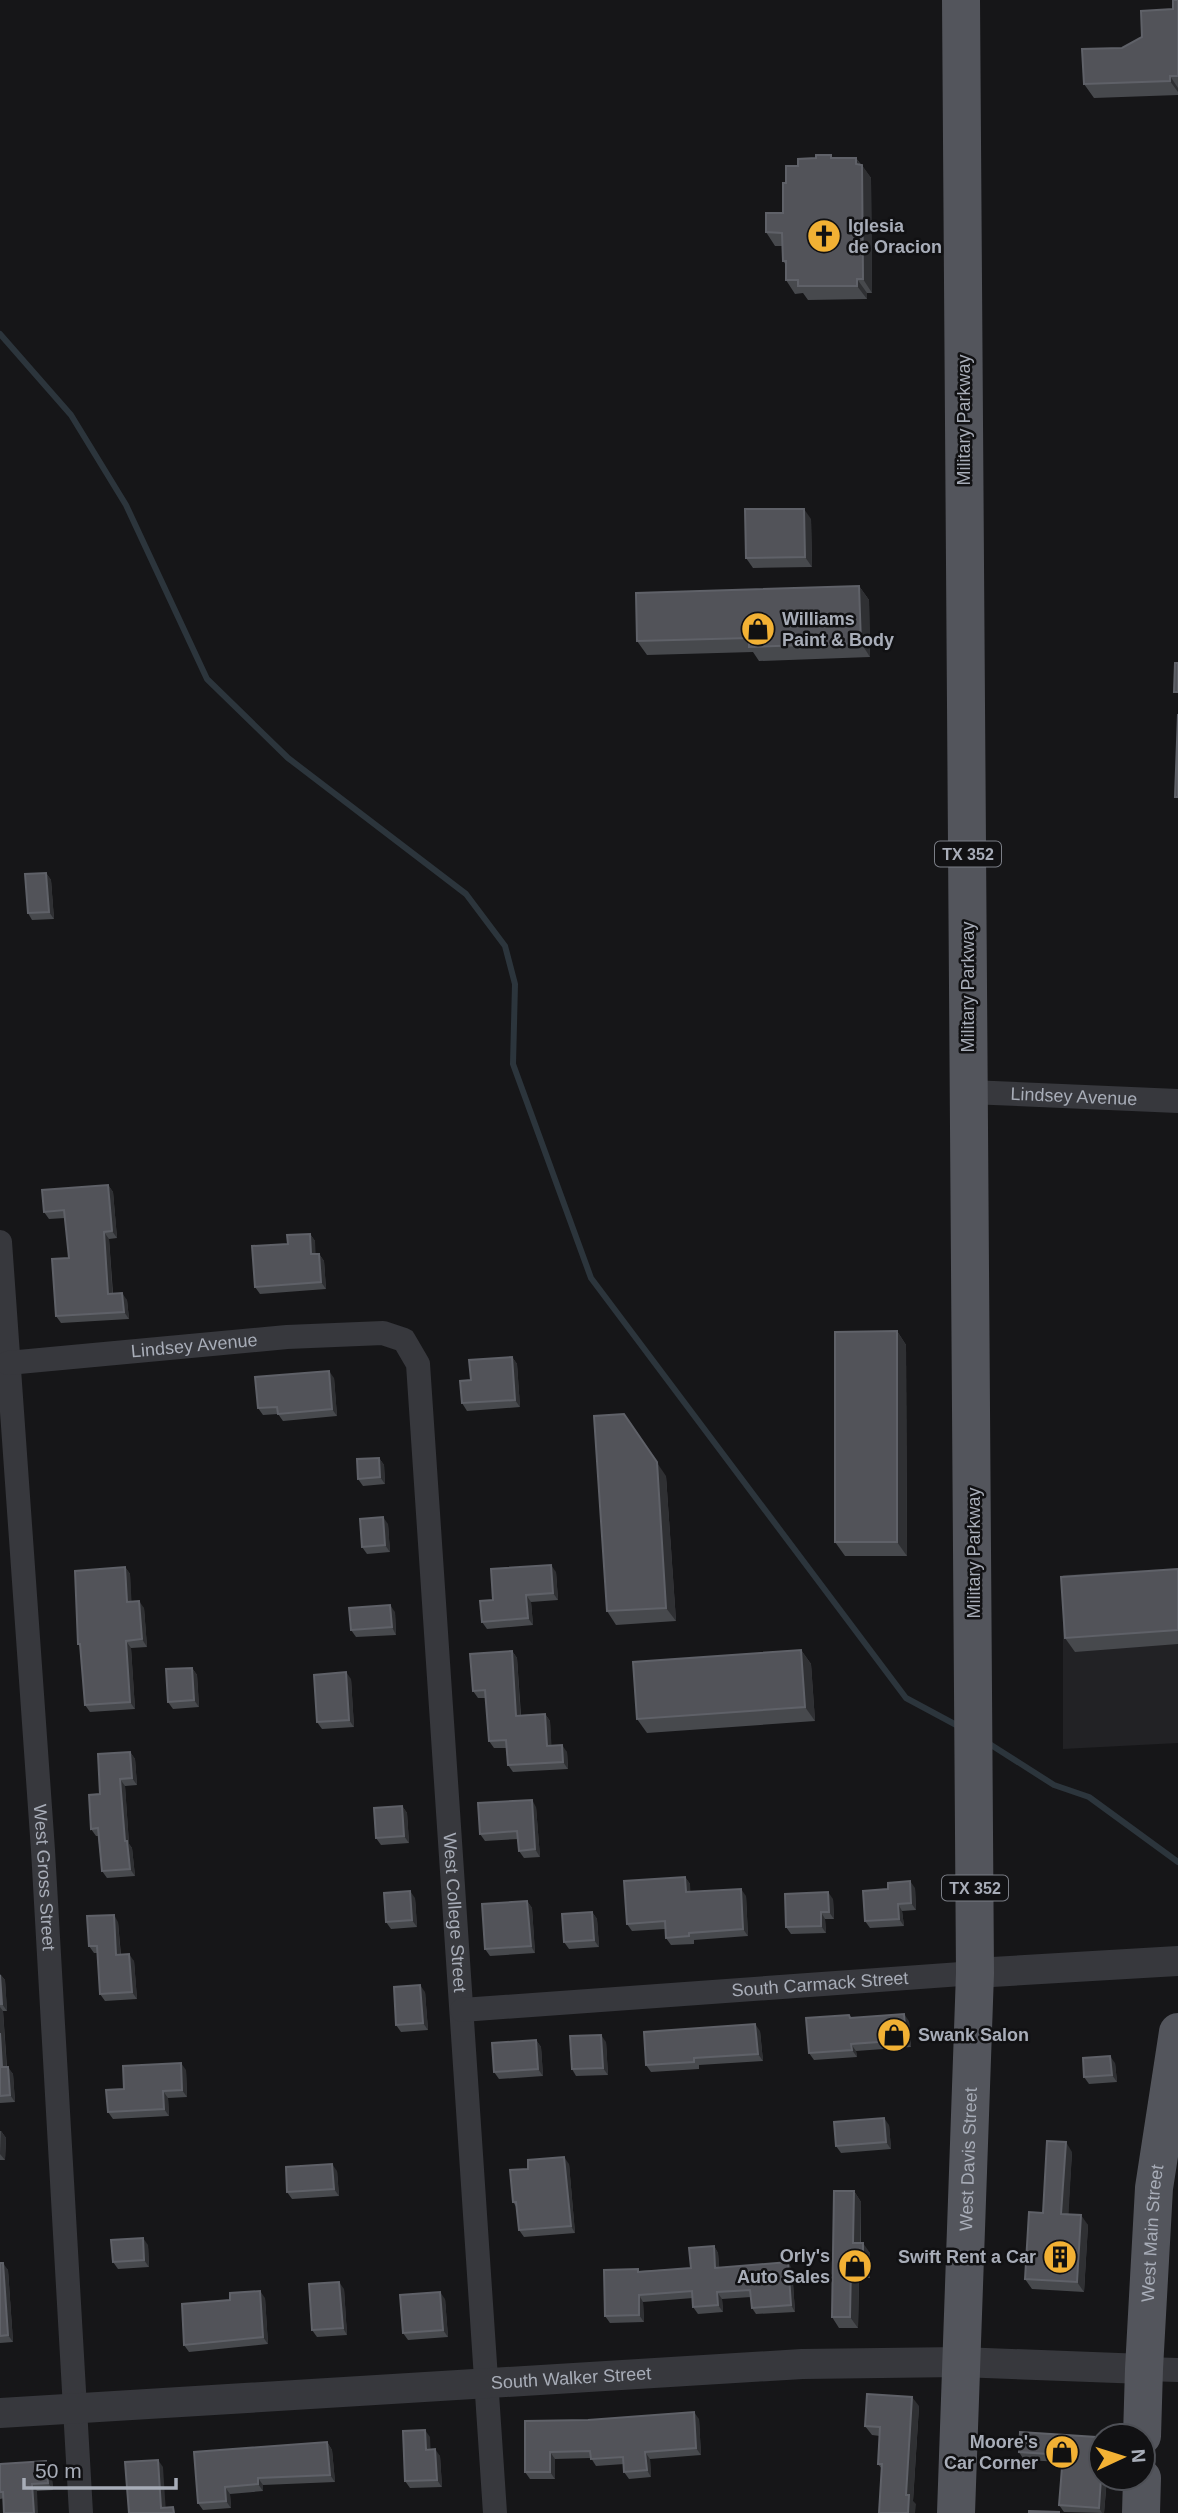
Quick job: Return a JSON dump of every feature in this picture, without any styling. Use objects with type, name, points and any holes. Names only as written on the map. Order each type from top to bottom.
[{"type":"main road","name":"Military Parkway","points":[[961,0],[975,1973]]},
{"type":"main road","name":"West Davis Street","points":[[956,2513],[975,1973]]},
{"type":"main road","name":"West Main Street","points":[[1146,2422],[1161,2369],[1154,2188],[1178,2032]]},
{"type":"main road","points":[[1141,2513],[1142,2492]]},
{"type":"street","name":"Lindsey Avenue","points":[[969,1092],[1178,1101]]},
{"type":"street","name":"West Gross Street","points":[[0,1242],[43,1850],[81,2513]]},
{"type":"street","name":"Lindsey Avenue","points":[[8,1363],[287,1336],[383,1333]]},
{"type":"street","name":"West College Street","points":[[383,1333],[404,1340],[418,1364],[495,2513]]},
{"type":"street","name":"South Carmack Street","points":[[462,2010],[1178,1961]]},
{"type":"street","name":"South Walker Street","points":[[0,2413],[802,2364],[960,2362],[1161,2369]]},
{"type":"shaded area","points":[[1178,1568],[1178,1743],[1063,1749],[1063,1575]]},
{"type":"building","points":[[1173,0],[1178,0],[1178,76],[1170,76],[1170,81],[1084,84],[1082,49],[1122,48],[1142,37],[1141,11],[1173,9]]},
{"type":"building","name":"Iglesia de Oracion","points":[[816,155],[856,158],[856,164],[862,165],[863,279],[857,279],[857,286],[798,286],[798,280],[786,280],[782,233],[766,232],[766,213],[783,213],[786,166],[798,166],[798,159],[816,158]]},
{"type":"building","points":[[745,509],[804,509],[805,557],[746,558]]},
{"type":"building","name":"Williams Paint & Body","points":[[859,586],[861,643],[749,647],[749,638],[637,641],[636,593]]},
{"type":"building","points":[[1175,663],[1178,663],[1178,692],[1174,692]]},
{"type":"building","points":[[1178,714],[1178,797],[1175,797]]},
{"type":"building","points":[[46,873],[49,912],[28,913],[25,874]]},
{"type":"building","points":[[108,1185],[112,1231],[104,1232],[108,1294],[122,1293],[124,1312],[56,1316],[52,1259],[69,1258],[64,1210],[44,1212],[42,1190]]},
{"type":"building","points":[[310,1234],[311,1254],[319,1254],[321,1282],[255,1287],[252,1246],[288,1244],[287,1235]]},
{"type":"building","points":[[897,1331],[897,1542],[835,1542],[835,1332]]},
{"type":"building","points":[[512,1357],[515,1400],[462,1403],[460,1381],[471,1380],[469,1360]]},
{"type":"building","points":[[329,1371],[332,1409],[278,1414],[277,1407],[258,1408],[255,1377]]},
{"type":"building","points":[[624,1414],[657,1462],[666,1608],[607,1611],[594,1416]]},
{"type":"building","points":[[379,1458],[380,1477],[358,1479],[357,1459]]},
{"type":"building","points":[[383,1517],[385,1545],[362,1547],[360,1519]]},
{"type":"building","points":[[551,1565],[553,1593],[526,1595],[528,1618],[482,1622],[480,1601],[493,1600],[491,1569]]},
{"type":"building","points":[[125,1567],[127,1602],[139,1601],[142,1639],[126,1641],[130,1702],[85,1705],[78,1644],[75,1571]]},
{"type":"building","points":[[1178,1569],[1178,1630],[1065,1638],[1061,1577]]},
{"type":"building","points":[[390,1605],[392,1627],[351,1630],[349,1608]]},
{"type":"building","points":[[801,1650],[805,1707],[637,1719],[633,1662]]},
{"type":"building","points":[[512,1651],[516,1716],[545,1714],[547,1746],[562,1745],[563,1762],[508,1765],[506,1740],[489,1741],[485,1690],[473,1691],[470,1654]]},
{"type":"building","points":[[192,1668],[194,1700],[168,1702],[166,1669]]},
{"type":"building","points":[[346,1672],[349,1720],[317,1722],[314,1675]]},
{"type":"building","points":[[130,1752],[132,1778],[120,1779],[130,1869],[102,1871],[98,1828],[91,1829],[89,1795],[100,1794],[98,1754]]},
{"type":"building","points":[[532,1800],[535,1849],[519,1851],[517,1831],[480,1834],[478,1803]]},
{"type":"building","points":[[402,1806],[404,1836],[376,1838],[374,1808]]},
{"type":"building","points":[[685,1877],[686,1892],[741,1889],[743,1929],[689,1933],[689,1936],[666,1938],[665,1921],[627,1924],[624,1881]]},
{"type":"building","points":[[910,1881],[911,1903],[898,1904],[899,1919],[865,1921],[863,1891],[888,1889],[888,1883]]},
{"type":"building","points":[[410,1891],[412,1920],[386,1922],[384,1893]]},
{"type":"building","points":[[828,1892],[829,1912],[821,1912],[821,1926],[786,1927],[785,1894]]},
{"type":"building","points":[[527,1901],[531,1946],[485,1949],[482,1904]]},
{"type":"building","points":[[592,1912],[594,1940],[564,1942],[562,1914]]},
{"type":"building","points":[[114,1915],[116,1955],[129,1954],[132,1992],[100,1994],[97,1946],[89,1946],[87,1916]]},
{"type":"building","points":[[420,1985],[423,2023],[396,2025],[394,1987]]},
{"type":"building","points":[[904,2014],[906,2040],[851,2044],[852,2050],[809,2053],[806,2018]]},
{"type":"building","points":[[755,2024],[758,2054],[694,2058],[694,2062],[646,2065],[644,2032]]},
{"type":"building","points":[[0,2033],[2,2067],[8,2067],[10,2095],[0,2096]]},
{"type":"building","points":[[601,2035],[603,2068],[572,2069],[570,2036]]},
{"type":"building","points":[[536,2040],[538,2069],[494,2072],[492,2043]]},
{"type":"building","points":[[1110,2056],[1112,2075],[1084,2077],[1083,2058]]},
{"type":"building","points":[[181,2063],[182,2090],[163,2091],[164,2109],[108,2112],[106,2090],[124,2089],[123,2066]]},
{"type":"building","points":[[884,2118],[886,2142],[836,2146],[834,2122]]},
{"type":"building","points":[[1047,2141],[1066,2142],[1061,2214],[1081,2215],[1077,2282],[1025,2279],[1029,2212],[1043,2213]]},
{"type":"building","points":[[564,2157],[571,2226],[519,2230],[510,2170],[528,2169],[528,2160]]},
{"type":"building","points":[[332,2164],[334,2189],[287,2192],[286,2167]]},
{"type":"building","points":[[834,2191],[854,2191],[853,2243],[863,2243],[863,2267],[851,2267],[850,2317],[832,2317]]},
{"type":"building","points":[[143,2238],[144,2260],[113,2262],[111,2240]]},
{"type":"building","points":[[714,2246],[715,2268],[788,2262],[791,2305],[752,2308],[750,2290],[717,2292],[718,2305],[693,2307],[692,2291],[639,2295],[639,2315],[605,2316],[604,2270],[638,2269],[638,2272],[691,2268],[689,2248]]},
{"type":"building","points":[[0,2263],[3,2263],[8,2335],[0,2336]]},
{"type":"building","points":[[339,2282],[343,2328],[312,2330],[309,2284]]},
{"type":"building","points":[[260,2291],[263,2337],[184,2345],[182,2304],[230,2300],[230,2293]]},
{"type":"building","points":[[440,2292],[443,2330],[403,2333],[400,2295]]},
{"type":"building","points":[[867,2394],[912,2397],[906,2495],[909,2495],[908,2513],[879,2513],[882,2464],[878,2464],[880,2427],[865,2426]]},
{"type":"building","points":[[694,2412],[696,2448],[645,2452],[647,2470],[624,2472],[623,2457],[591,2459],[590,2451],[550,2452],[550,2472],[525,2472],[525,2421],[588,2420]]},
{"type":"building","points":[[425,2430],[426,2450],[435,2449],[437,2480],[405,2481],[403,2431]]},
{"type":"building","points":[[1020,2432],[1087,2436],[1087,2492],[1100,2492],[1099,2508],[1059,2505],[1063,2455],[1019,2452]]},
{"type":"building","points":[[327,2442],[330,2475],[258,2478],[258,2484],[225,2487],[226,2501],[198,2503],[194,2452]]},
{"type":"building","points":[[158,2460],[161,2508],[173,2507],[174,2513],[129,2513],[125,2462]]},
{"type":"building","points":[[46,2461],[48,2483],[32,2484],[34,2513],[4,2513],[3,2492],[0,2492],[0,2464]]},
{"type":"building","points":[[1059,2512],[1059,2513],[1029,2513]]},
{"type":"waterway","points":[[0,334],[71,415],[126,505],[207,679],[288,758],[466,894],[505,946],[515,984],[513,1064],[591,1278],[906,1698],[960,1727]]},
{"type":"waterway","points":[[988,1743],[1054,1785],[1089,1797],[1178,1862]]},
{"type":"place","name":"Iglesia de Oracion","points":[[824,236]]},
{"type":"place","name":"Williams Paint & Body","points":[[758,629]]},
{"type":"place","name":"Swank Salon","points":[[894,2035]]},
{"type":"place","name":"Swift Rent a Car","points":[[1060,2257]]},
{"type":"place","name":"Orly's Auto Sales","points":[[855,2266]]},
{"type":"place","name":"Moore's Car Corner","points":[[1062,2452]]}]
